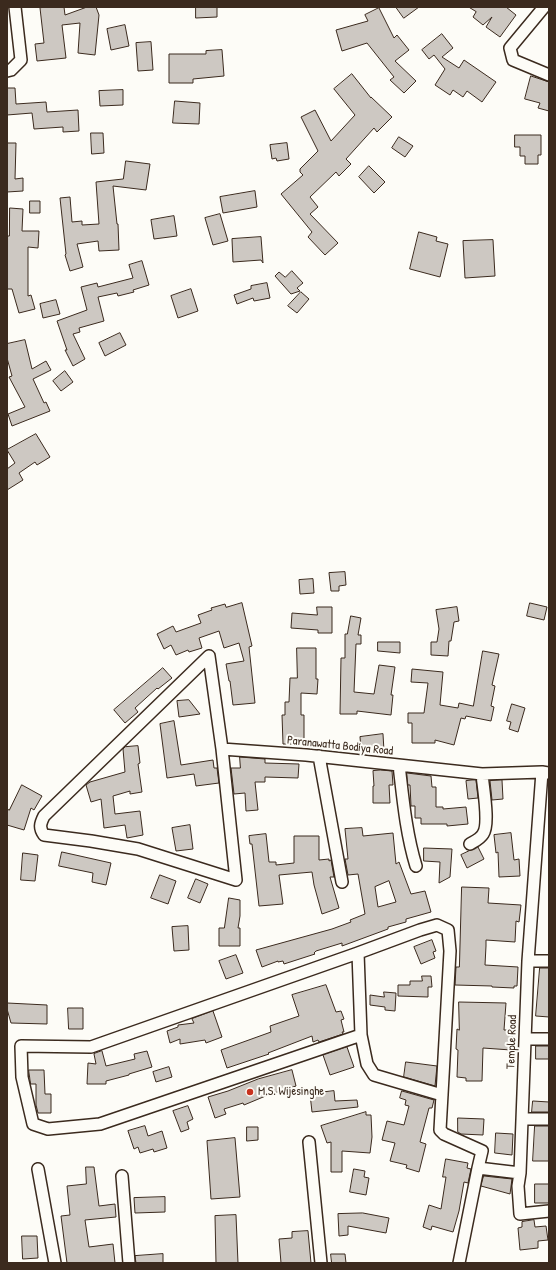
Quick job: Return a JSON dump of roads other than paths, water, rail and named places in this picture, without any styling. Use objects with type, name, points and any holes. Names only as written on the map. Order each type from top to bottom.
[{"type":"street","points":[[7,71],[11,70],[21,60],[15,7]]},
{"type":"street","points":[[544,7],[510,48],[514,60],[549,75]]},
{"type":"street","points":[[210,656],[222,749],[236,880],[138,850],[91,841],[44,835],[41,830],[40,824],[44,816],[210,656]]},
{"type":"street","name":"Paranawatta Bodiya Road","points":[[222,749],[319,756],[482,774],[545,773]]},
{"type":"street","points":[[319,756],[342,882]]},
{"type":"street","points":[[399,765],[409,843],[416,866]]},
{"type":"street","name":"Temple Road","points":[[545,773],[528,960],[520,1173],[518,1186],[520,1214],[549,1211]]},
{"type":"street","points":[[470,844],[479,839],[484,833],[486,824],[482,774]]},
{"type":"street","points":[[361,1035],[100,1124],[48,1129],[33,1124],[22,1078],[21,1046],[91,1047],[437,925],[448,930],[450,950],[440,1130],[444,1134],[482,1151],[458,1263]]},
{"type":"street","points":[[358,954],[361,1035],[367,1064],[374,1075],[442,1095]]},
{"type":"street","points":[[528,960],[549,962]]},
{"type":"street","points":[[525,1039],[549,1040]]},
{"type":"street","points":[[522,1119],[549,1119]]},
{"type":"street","points":[[309,1142],[321,1263]]},
{"type":"street","points":[[478,1168],[520,1173]]},
{"type":"street","points":[[38,1169],[55,1263]]},
{"type":"street","points":[[122,1176],[129,1263]]},
{"type":"place","name":"M.S. Wijesinghe","points":[[250,1092]]}]
